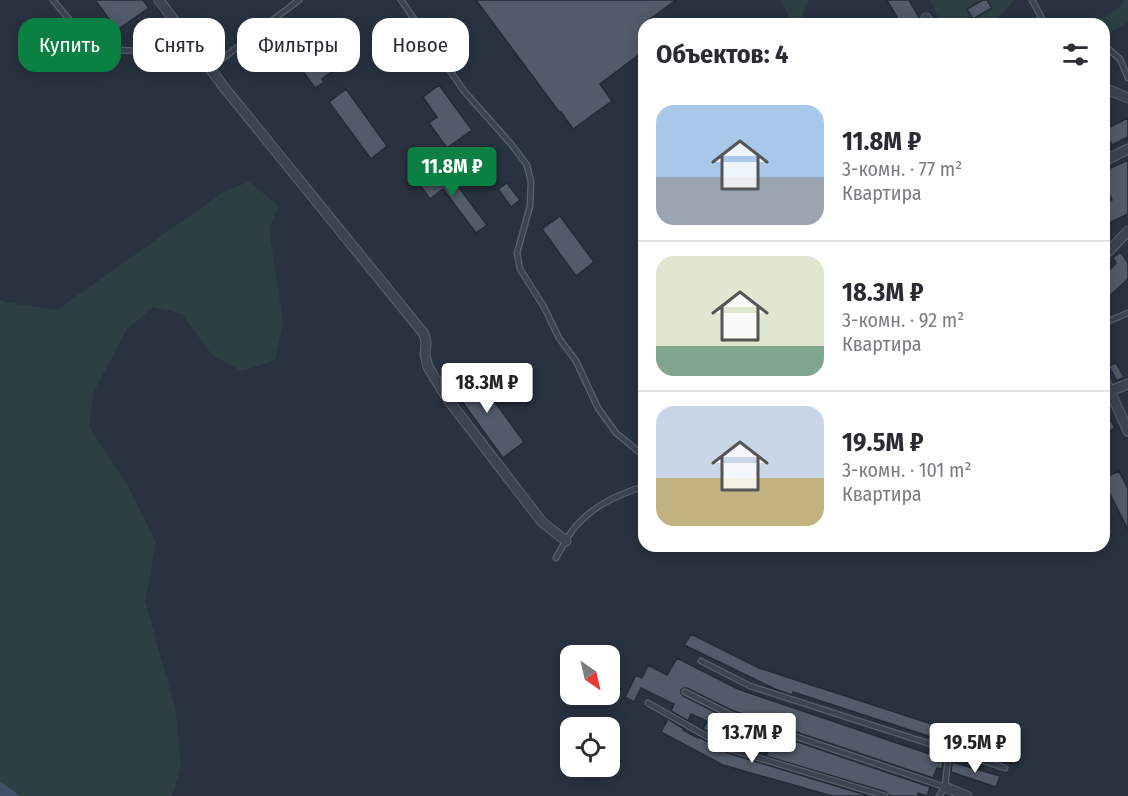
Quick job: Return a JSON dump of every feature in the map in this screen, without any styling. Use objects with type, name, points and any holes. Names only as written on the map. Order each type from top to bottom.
[{"type":"street","points":[[159,0],[172,18]]},
{"type":"street","points":[[213,72],[424,334],[428,367],[449,402],[542,522],[566,541]]},
{"type":"street","points":[[1110,91],[1128,99]]},
{"type":"street","points":[[1110,157],[1128,149]]},
{"type":"street","points":[[1110,250],[1128,231]]},
{"type":"street","points":[[1128,384],[1110,391],[1128,430]]},
{"type":"street","points":[[945,787],[967,796]]},
{"type":"lane","points":[[53,0],[86,40],[115,50],[133,51]]},
{"type":"lane","points":[[225,57],[299,0]]},
{"type":"lane","points":[[401,0],[464,91],[527,165],[531,182],[530,206],[517,253],[520,269],[544,307],[559,338],[576,361],[598,408],[616,433],[638,451]]},
{"type":"lane","points":[[1032,0],[1042,18]]},
{"type":"lane","points":[[1110,50],[1120,59],[1128,78]]},
{"type":"lane","points":[[1110,320],[1128,313]]},
{"type":"lane","points":[[556,558],[575,526],[593,509],[638,488]]},
{"type":"lane","points":[[701,661],[750,686],[1005,768]]},
{"type":"lane","points":[[685,692],[729,714],[945,787]]},
{"type":"lane","points":[[648,703],[729,749],[885,796]]},
{"type":"lane","points":[[939,796],[945,787],[949,750]]},
{"type":"green space","points":[[780,0],[810,0],[802,15],[804,18],[790,18]]},
{"type":"green space","points":[[930,0],[1014,0],[997,18],[938,18]]},
{"type":"green space","points":[[1124,0],[1128,0],[1128,22],[1110,32],[1110,18],[1101,18],[1122,6]]},
{"type":"green space","points":[[249,182],[279,206],[269,228],[283,322],[275,360],[242,371],[212,355],[182,314],[153,307],[127,329],[94,391],[89,427],[128,486],[156,543],[145,601],[175,708],[181,765],[172,796],[20,796],[0,781],[0,300],[57,310],[225,191]]},
{"type":"water","points":[[0,781],[20,796],[0,796]]},
{"type":"building","points":[[95,0],[143,0],[149,8],[121,27],[121,18],[108,18]]},
{"type":"building","points":[[476,0],[676,0],[651,18],[638,18],[638,56],[600,84],[612,101],[573,129]]},
{"type":"building","points":[[887,0],[909,0],[919,17],[919,18],[898,18]]},
{"type":"building","points":[[983,0],[987,0],[992,8],[975,18],[967,9]]},
{"type":"building","points":[[303,72],[331,72],[322,79],[324,82],[315,88]]},
{"type":"building","points":[[439,85],[472,130],[447,148],[429,123],[437,117],[423,97]]},
{"type":"building","points":[[346,89],[387,146],[371,159],[329,102]]},
{"type":"building","points":[[1128,118],[1128,137],[1112,145],[1110,127]]},
{"type":"building","points":[[1128,160],[1128,214],[1110,223],[1110,201],[1112,200],[1110,168]]},
{"type":"building","points":[[425,171],[434,183],[448,173],[487,225],[476,233],[443,189],[430,199],[415,178]]},
{"type":"building","points":[[507,183],[520,200],[511,207],[498,189]]},
{"type":"building","points":[[560,216],[594,262],[576,276],[542,229]]},
{"type":"building","points":[[1121,252],[1128,263],[1128,279],[1110,296],[1110,269],[1116,263],[1113,257]]},
{"type":"building","points":[[1116,363],[1124,377],[1117,381],[1110,366]]},
{"type":"building","points":[[471,369],[524,442],[503,458],[450,385]]},
{"type":"building","points":[[1110,421],[1115,428],[1110,431]]},
{"type":"building","points":[[1119,471],[1128,489],[1128,530],[1110,494],[1110,475]]},
{"type":"building","points":[[691,634],[759,668],[1018,752],[1014,764],[793,692],[792,695],[775,689],[684,645]]},
{"type":"building","points":[[677,658],[738,689],[944,759],[942,769],[937,768],[933,778],[731,710],[687,688],[681,690],[683,696],[727,718],[930,787],[927,796],[918,793],[918,796],[889,796],[886,792],[766,756],[770,745],[755,740],[751,751],[731,745],[703,729],[707,721],[691,714],[688,721],[671,711],[674,704],[641,688],[634,702],[625,697],[636,675],[642,678],[648,665],[667,675]]},
{"type":"building","points":[[668,719],[683,730],[728,753],[869,796],[832,796],[723,765],[661,732]]},
{"type":"building","points":[[952,762],[1000,776],[996,787],[951,772]]}]
